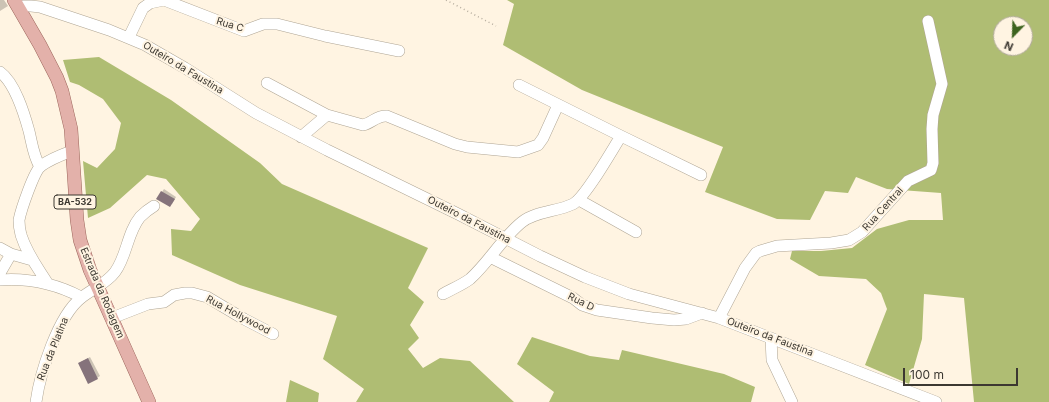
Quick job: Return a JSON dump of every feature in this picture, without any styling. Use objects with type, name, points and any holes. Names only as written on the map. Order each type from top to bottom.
[{"type":"main road","name":"Estrada da Rodagem","points":[[16,3],[57,78],[62,91],[71,129],[78,231],[90,270],[149,402]]},
{"type":"street","name":"Rua C","points":[[129,37],[143,8],[150,3],[164,0],[244,31],[263,24],[277,24],[325,36],[399,51]]},
{"type":"street","name":"Outeiro da Faustina","points":[[16,3],[40,7],[129,37],[145,44],[256,113],[301,137],[458,214],[505,239],[585,276],[629,294],[719,318],[936,402]]},
{"type":"street","name":"Rua Central","points":[[719,318],[745,268],[756,253],[777,246],[831,243],[849,240],[862,232],[908,181],[931,170],[933,163],[933,115],[942,84],[928,21]]},
{"type":"street","points":[[0,72],[7,78],[13,88],[23,112],[35,159],[40,167]]},
{"type":"street","points":[[268,83],[327,115],[363,125],[378,117],[387,116],[455,144],[466,147],[518,152],[538,145],[543,138],[558,105]]},
{"type":"street","points":[[519,85],[701,175]]},
{"type":"street","points":[[301,137],[327,115]]},
{"type":"street","points":[[443,294],[468,280],[521,223],[527,219],[568,206],[579,200],[621,136]]},
{"type":"street","points":[[48,284],[32,260],[21,234],[19,220],[30,186],[40,167],[56,157],[72,151]]},
{"type":"street","points":[[579,200],[636,232]]},
{"type":"street","name":"Rua da Platina","points":[[36,402],[38,385],[60,328],[70,309],[81,297],[98,287],[114,274],[122,259],[134,226],[139,218],[154,206]]},
{"type":"street","points":[[0,248],[10,254],[32,260]]},
{"type":"street","points":[[0,273],[10,254]]},
{"type":"street","name":"Rua D","points":[[490,257],[572,298],[582,305],[597,310],[674,320],[686,319],[702,313]]},
{"type":"street","points":[[0,280],[32,281],[48,284],[81,297]]},
{"type":"street","name":"Rua Hollywood","points":[[112,318],[148,304],[164,302],[174,296],[184,293],[192,293],[207,297],[244,320],[273,334]]},
{"type":"street","points":[[771,338],[772,360],[792,402]]},
{"type":"path","points":[[446,0],[496,26]]},
{"type":"green space","points":[[507,0],[1049,0],[1049,402],[974,402],[964,298],[924,294],[922,339],[909,384],[865,365],[887,309],[881,293],[866,279],[819,276],[790,259],[792,251],[821,251],[852,248],[877,229],[909,220],[943,220],[941,193],[887,189],[856,177],[848,193],[825,191],[810,220],[777,219],[705,192],[723,147],[582,90],[503,45],[514,4]]},
{"type":"green space","points":[[99,57],[171,100],[260,163],[282,184],[428,248],[408,288],[424,302],[410,325],[419,338],[408,349],[423,368],[440,358],[470,361],[514,402],[356,402],[364,389],[323,359],[337,316],[240,285],[172,255],[171,229],[191,231],[200,219],[166,179],[147,175],[110,208],[88,218],[83,161],[97,168],[115,149],[121,123],[103,99],[79,85],[70,82],[63,60]]},
{"type":"green space","points":[[532,337],[590,356],[619,360],[622,350],[724,374],[755,387],[751,402],[549,402],[554,392],[517,364]]},
{"type":"green space","points":[[290,380],[319,393],[318,402],[286,402]]},
{"type":"building","points":[[161,191],[175,199],[170,207],[156,199]]},
{"type":"building","points":[[88,358],[98,379],[88,384],[78,363]]}]
